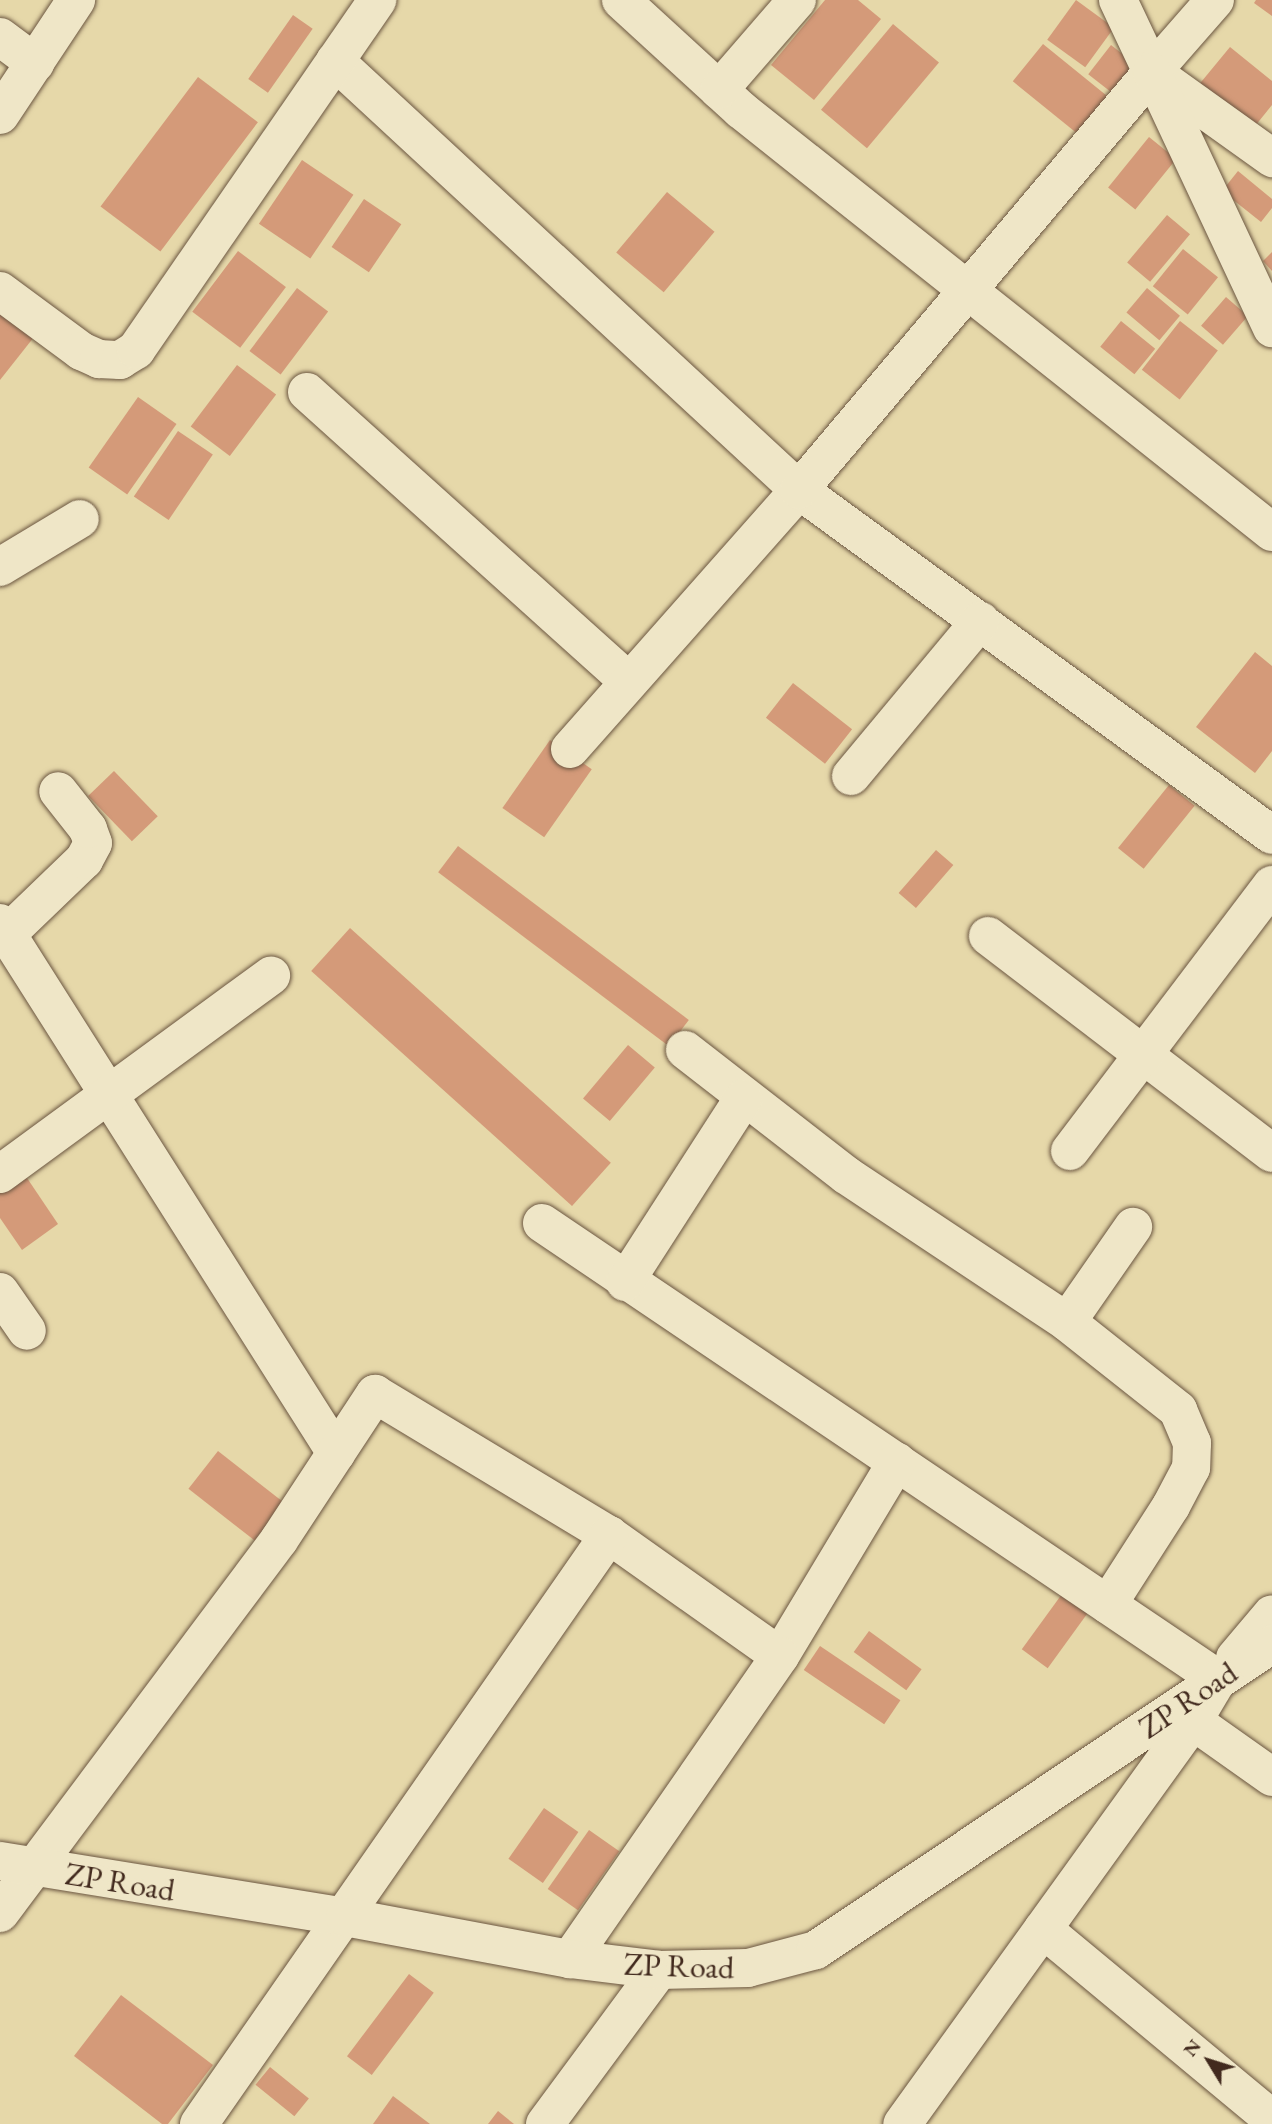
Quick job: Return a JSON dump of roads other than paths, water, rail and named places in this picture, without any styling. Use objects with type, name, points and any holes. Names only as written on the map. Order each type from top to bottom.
[{"type":"street","points":[[0,115],[76,0]]},
{"type":"street","points":[[0,291],[90,355],[120,360],[136,351],[376,0]]},
{"type":"street","points":[[621,0],[719,90],[1272,532]]},
{"type":"street","points":[[719,90],[797,0]]},
{"type":"street","points":[[1118,0],[1272,328]]},
{"type":"street","points":[[570,749],[799,490],[1214,0]]},
{"type":"street","points":[[0,37],[35,63]]},
{"type":"street","points":[[335,61],[799,490],[1272,835]]},
{"type":"street","points":[[1152,72],[1272,158]]},
{"type":"street","points":[[307,392],[629,682]]},
{"type":"street","points":[[0,567],[80,519]]},
{"type":"street","points":[[851,776],[980,621]]},
{"type":"street","points":[[58,791],[88,829],[93,843],[84,860],[4,928],[111,1092],[192,1230],[336,1453]]},
{"type":"street","points":[[1070,1151],[1141,1054],[1272,886]]},
{"type":"street","points":[[988,936],[1272,1153]]},
{"type":"street","points":[[0,1174],[271,976]]},
{"type":"street","points":[[685,1050],[743,1099],[846,1175],[1067,1322],[1178,1410],[1192,1443],[1191,1468],[1176,1497],[1108,1604]]},
{"type":"street","points":[[625,1282],[743,1099]]},
{"type":"street","points":[[542,1223],[625,1282],[897,1461],[1218,1679]]},
{"type":"street","points":[[1067,1322],[1133,1227]]},
{"type":"street","points":[[0,1292],[27,1331]]},
{"type":"street","points":[[0,1913],[15,1865],[279,1540],[375,1394],[609,1535],[780,1656]]},
{"type":"street","points":[[570,1959],[780,1656],[897,1461]]},
{"type":"street","points":[[199,2124],[609,1535]]},
{"type":"street","points":[[902,2124],[1193,1721],[1218,1679],[1272,1614]]},
{"type":"street","name":"ZP Road","points":[[15,1865],[345,1917],[570,1959],[659,1970],[748,1968],[816,1950],[1272,1644]]},
{"type":"street","points":[[1193,1721],[1272,1777]]},
{"type":"street","points":[[1043,1929],[1265,2114]]},
{"type":"street","points":[[545,2124],[659,1970]]}]
